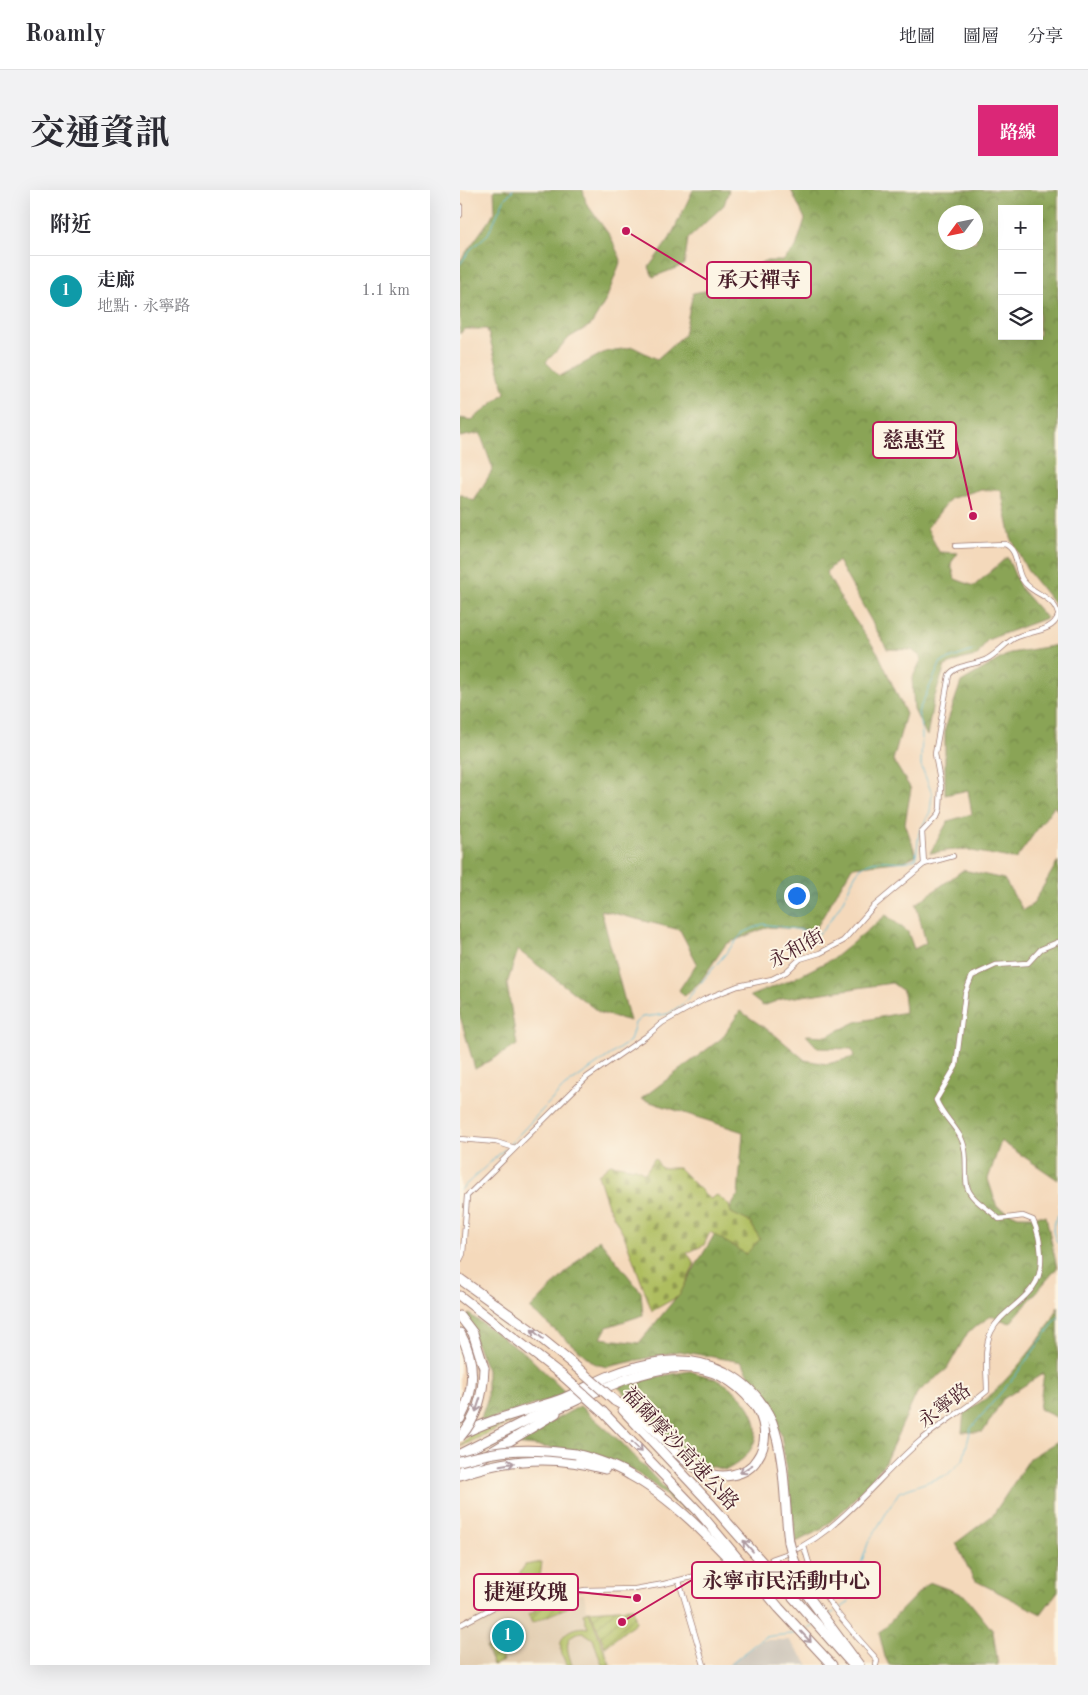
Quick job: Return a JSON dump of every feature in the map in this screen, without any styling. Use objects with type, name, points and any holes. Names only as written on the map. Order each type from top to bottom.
[{"type":"highway","name":"福爾摩沙高速公路","points":[[460,1279],[532,1330],[615,1401],[819,1622],[853,1665]]},
{"type":"highway","name":"福爾摩沙高速公路","points":[[460,1296],[563,1376],[602,1412],[699,1512],[779,1608],[832,1665]]},
{"type":"highway","points":[[460,1316],[473,1334],[484,1368],[480,1400],[471,1422],[460,1436]]},
{"type":"highway","points":[[460,1333],[469,1354],[473,1373],[467,1406],[460,1420]]},
{"type":"highway","points":[[460,1452],[606,1378],[651,1362],[665,1360],[697,1362],[718,1368],[738,1379],[760,1401],[772,1422],[779,1452],[789,1542],[796,1553],[808,1596],[819,1622],[859,1665]]},
{"type":"highway","points":[[460,1452],[532,1418],[638,1374],[665,1368],[703,1369],[733,1383],[754,1403],[764,1427],[762,1451],[747,1470],[725,1477],[713,1476],[682,1458],[647,1423],[615,1401]]},
{"type":"highway","points":[[460,1436],[494,1420],[560,1400]]},
{"type":"highway","points":[[460,1471],[569,1404]]},
{"type":"highway","points":[[460,1461],[490,1453],[522,1448],[576,1454],[629,1474],[666,1501],[708,1537],[779,1608]]},
{"type":"highway","points":[[460,1475],[528,1460],[579,1463],[612,1471],[666,1501]]},
{"type":"street","points":[[460,206],[460,215]]},
{"type":"street","points":[[953,856],[924,864],[922,832],[938,815],[940,808],[941,787],[935,754],[949,675],[957,668],[987,659],[1017,637],[1046,628],[1057,620],[1058,615],[1048,598],[1030,588],[1022,580],[1014,552],[1005,544],[955,546]]},
{"type":"street","name":"永和街","points":[[460,1260],[463,1254],[467,1196],[513,1148],[587,1077],[648,1035],[662,1023],[705,1000],[738,986],[772,979],[786,972],[800,959],[820,952],[843,940],[873,907],[924,864]]},
{"type":"street","name":"永寧路","points":[[772,1559],[796,1553],[831,1528],[919,1442],[988,1390],[987,1356],[990,1334],[997,1321],[1034,1287],[1042,1256],[1033,1220],[1023,1216],[999,1219],[974,1197],[967,1186],[967,1159],[961,1137],[943,1116],[936,1100],[956,1066],[965,994],[972,976],[996,965],[1028,963],[1041,950],[1058,942]]},
{"type":"street","points":[[460,1140],[496,1142],[513,1148]]},
{"type":"street","points":[[804,1546],[807,1560],[822,1592],[833,1609],[874,1656],[877,1661],[876,1665]]},
{"type":"street","points":[[460,1625],[485,1610],[522,1601],[586,1590],[635,1589],[679,1581],[727,1568]]},
{"type":"street","points":[[679,1581],[704,1665]]},
{"type":"shaded area","points":[[573,1594],[584,1594],[587,1610],[634,1607],[636,1622],[606,1648],[612,1665],[460,1665],[460,1628],[476,1618]]},
{"type":"shaded area","points":[[763,1640],[789,1640],[809,1665],[728,1665]]},
{"type":"green space","points":[[494,190],[583,190],[586,203],[610,236],[621,260],[606,300],[591,325],[570,337],[546,362],[560,376],[605,352],[633,347],[657,359],[684,335],[693,293],[716,289],[764,261],[783,261],[796,247],[805,219],[791,190],[1058,190],[1058,609],[1027,570],[1011,538],[1001,490],[978,490],[950,499],[927,528],[939,552],[958,553],[951,563],[955,579],[974,586],[1007,557],[1021,589],[1046,618],[987,640],[977,656],[945,666],[933,702],[927,736],[914,710],[912,679],[922,658],[912,650],[887,649],[838,561],[826,572],[845,606],[878,653],[906,714],[893,760],[911,789],[905,823],[916,855],[904,861],[852,867],[815,930],[768,927],[726,944],[700,982],[684,996],[679,990],[697,963],[680,930],[601,910],[630,1021],[600,1013],[518,950],[507,984],[517,1045],[475,1069],[460,1016],[460,494],[474,501],[493,469],[480,433],[460,437],[460,418],[472,420],[505,393],[487,329],[464,329],[460,334],[460,261],[495,212]]},
{"type":"green space","points":[[693,190],[729,190],[724,205],[688,239],[684,265],[653,277],[649,267],[670,238]]},
{"type":"green space","points":[[1058,645],[1058,811],[1054,806],[1016,859],[961,849],[930,853],[948,821],[972,814],[968,790],[945,795],[945,729],[961,682],[1010,653]]},
{"type":"green space","points":[[1058,861],[1058,1180],[1001,1141],[988,1179],[997,1207],[1018,1216],[1046,1216],[1057,1268],[1010,1323],[991,1316],[968,1332],[947,1369],[917,1393],[884,1464],[848,1506],[822,1529],[796,1542],[781,1434],[742,1362],[679,1351],[607,1367],[595,1364],[530,1309],[599,1239],[641,1292],[643,1315],[607,1327],[601,1338],[639,1343],[679,1294],[738,1195],[743,1132],[641,1099],[722,1038],[740,1011],[774,1034],[805,1060],[827,1064],[854,1057],[852,1049],[818,1048],[806,1035],[827,1036],[856,1022],[905,1012],[903,991],[892,983],[782,999],[763,1006],[750,996],[793,979],[834,958],[886,915],[908,932],[914,949],[926,943],[916,904],[963,870],[1004,879],[1023,910],[1033,904]]},
{"type":"green space","points":[[655,1158],[661,1168],[679,1168],[710,1199],[717,1195],[729,1205],[731,1213],[750,1222],[760,1239],[746,1254],[710,1232],[704,1245],[687,1253],[695,1264],[679,1296],[652,1311],[624,1235],[608,1206],[598,1175],[610,1164],[636,1168],[645,1173]]},
{"type":"green space","points":[[1058,1306],[1058,1418],[1039,1409],[1044,1373],[1003,1399],[983,1432],[962,1432],[964,1413],[993,1393],[1010,1375],[1048,1327]]},
{"type":"green space","points":[[469,1314],[526,1354],[567,1394],[479,1423],[487,1401],[487,1370],[466,1320]]},
{"type":"green space","points":[[690,1371],[716,1379],[731,1388],[743,1399],[756,1423],[756,1436],[751,1449],[741,1460],[726,1470],[701,1464],[686,1455],[618,1387],[632,1381]]},
{"type":"green space","points":[[580,1406],[622,1443],[687,1512],[644,1478],[616,1463],[571,1451],[511,1444]]},
{"type":"green space","points":[[525,1415],[460,1447],[473,1432]]},
{"type":"green space","points":[[1058,1441],[1058,1591],[1041,1614],[974,1580],[956,1543],[993,1515],[1030,1458]]},
{"type":"green space","points":[[542,1562],[538,1591],[504,1597],[525,1565]]},
{"type":"green space","points":[[929,1582],[964,1595],[993,1631],[998,1665],[889,1665],[879,1633]]},
{"type":"green space","points":[[564,1601],[568,1607],[532,1623],[528,1614],[535,1612],[534,1607]]},
{"type":"green space","points":[[633,1608],[636,1622],[605,1647],[590,1611]]},
{"type":"green space","points":[[589,1611],[610,1665],[602,1665],[593,1639],[583,1632],[576,1633],[569,1639],[568,1648],[572,1665],[566,1665],[561,1651],[562,1639],[568,1631],[583,1627],[588,1628],[583,1613]]},
{"type":"green space","points":[[496,1644],[503,1661],[493,1665],[486,1648]]},
{"type":"waterway","points":[[460,264],[471,249],[488,234],[505,198],[513,190]]},
{"type":"waterway","points":[[509,1145],[564,1087],[630,1041],[635,1023],[642,1017],[668,1014],[683,1004],[743,933],[763,924],[820,933],[837,910],[859,870],[873,862],[904,862],[916,858],[919,833],[930,812],[932,794],[921,765],[922,734],[918,712],[941,662],[975,650]]},
{"type":"waterway","points":[[460,1190],[506,1148]]},
{"type":"waterway","points":[[1058,1215],[1053,1229],[1058,1243]]},
{"type":"waterway","points":[[838,1610],[848,1603],[868,1543],[899,1492],[947,1475],[963,1460],[971,1428],[1015,1376],[1058,1317]]},
{"type":"waterway","points":[[827,1616],[834,1612]]},
{"type":"waterway","points":[[807,1630],[814,1626]]},
{"type":"waterway","points":[[731,1665],[765,1637],[798,1633]]},
{"type":"tunnel","points":[[743,1565],[772,1559]]},
{"type":"place","name":"承天禪寺","points":[[626,231]]},
{"type":"place","name":"慈惠堂","points":[[973,516]]},
{"type":"place","name":"捷運玫瑰","points":[[637,1598]]},
{"type":"place","name":"永寧市民活動中心","points":[[622,1622]]},
{"type":"place","name":"走廊","points":[[508,1636]]}]
